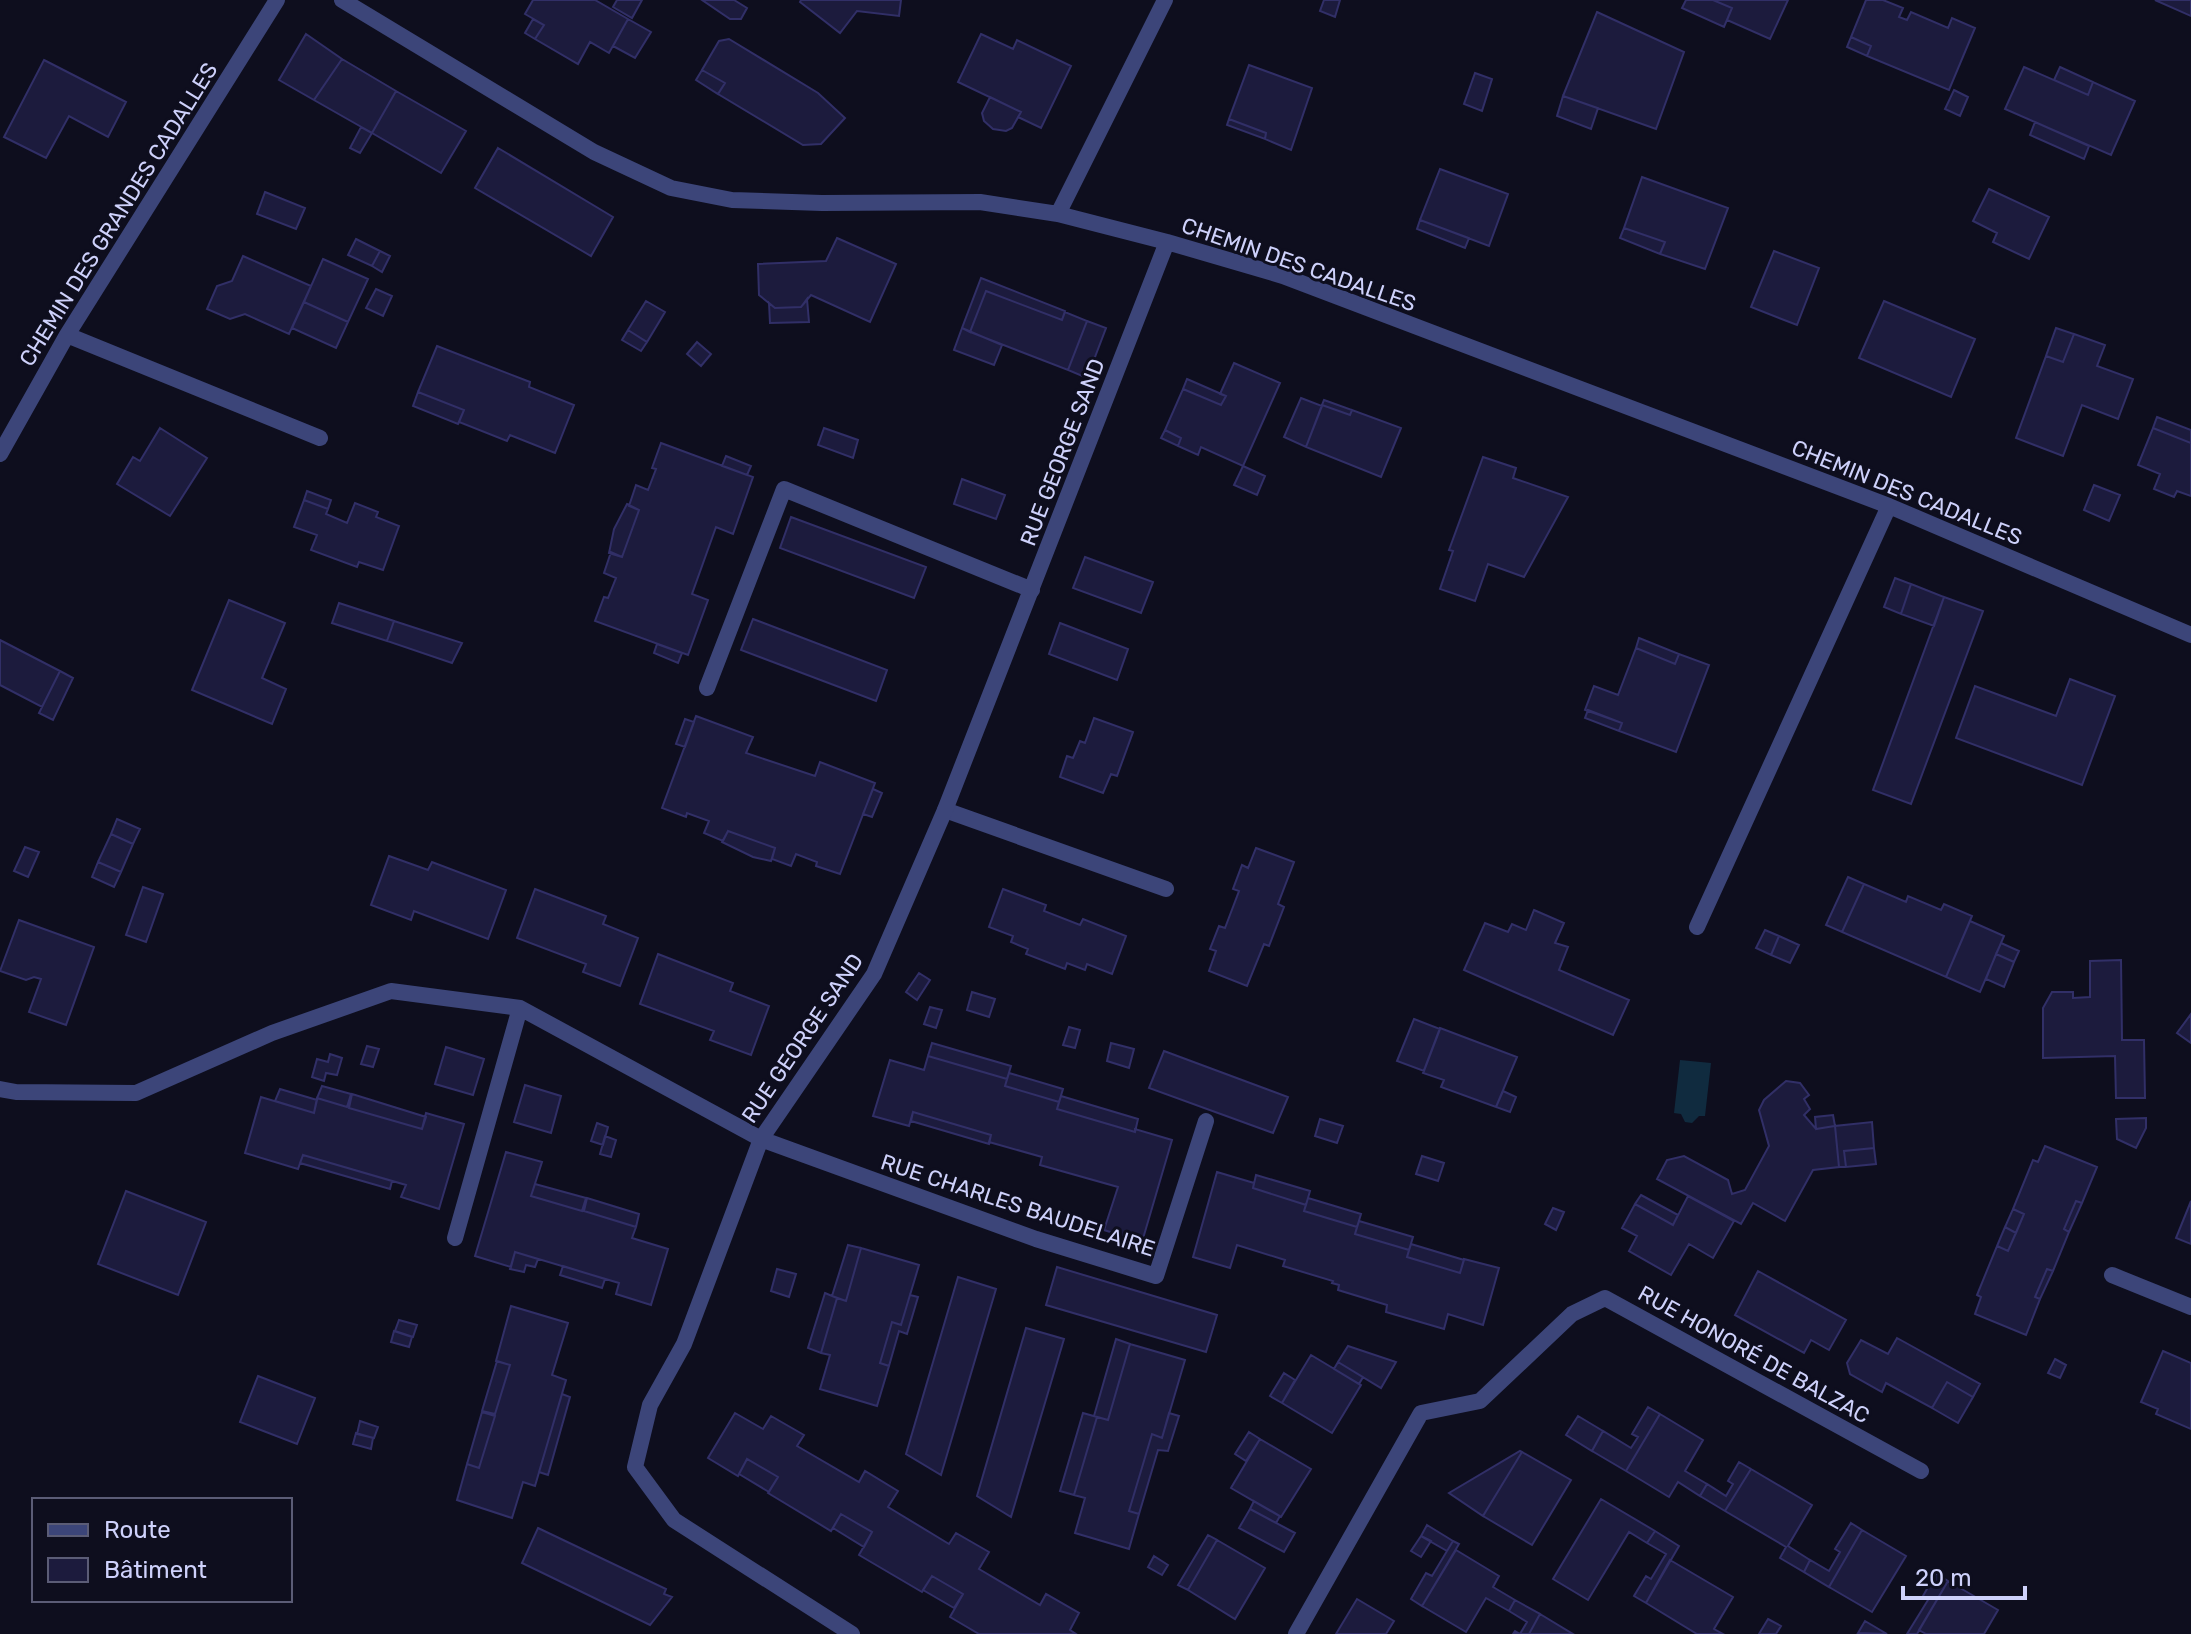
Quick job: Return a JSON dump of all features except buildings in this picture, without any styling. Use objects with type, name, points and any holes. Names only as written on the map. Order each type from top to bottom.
[{"type":"street","name":"CHEMIN DES GRANDES CADALLES","points":[[0,454],[67,335],[277,0]]},
{"type":"street","name":"CHEMIN DES CADALLES","points":[[342,0],[594,152],[671,188],[732,200],[980,202],[1058,214],[1283,276],[1889,506],[2191,635]]},
{"type":"street","points":[[1058,214],[1165,0]]},
{"type":"street","name":"RUE GEORGE SAND","points":[[852,1634],[674,1520],[635,1467],[650,1405],[684,1344],[761,1139],[874,974],[945,810],[1167,242]]},
{"type":"street","points":[[67,335],[320,438]]},
{"type":"street","points":[[707,688],[784,489],[1032,590]]},
{"type":"street","points":[[1697,927],[1889,506]]},
{"type":"street","points":[[945,810],[1166,889]]},
{"type":"street","points":[[0,1089],[16,1092],[136,1093],[272,1033],[391,991],[520,1008],[761,1139]]},
{"type":"street","points":[[455,1238],[520,1008]]},
{"type":"street","name":"RUE CHARLES BAUDELAIRE","points":[[761,1139],[1036,1239],[1156,1276],[1206,1121]]},
{"type":"street","points":[[2112,1275],[2191,1307]]},
{"type":"street","name":"RUE HONORÉ DE BALZAC","points":[[1296,1634],[1421,1413],[1480,1401],[1572,1314],[1605,1298],[1921,1471]]},
{"type":"water","points":[[1680,1060],[1711,1063],[1705,1116],[1699,1116],[1692,1123],[1685,1122],[1681,1114],[1674,1113]]}]
